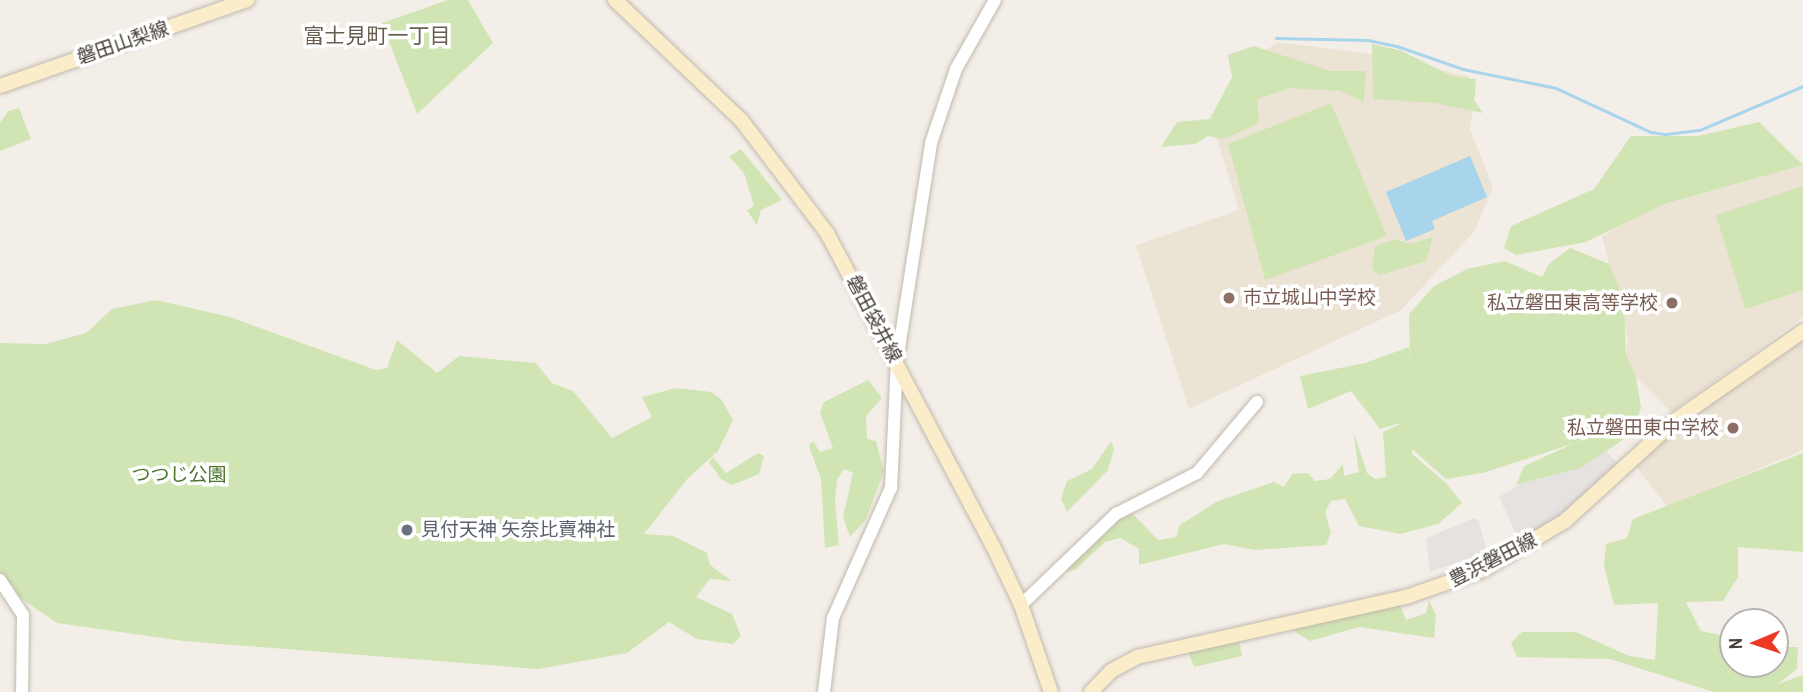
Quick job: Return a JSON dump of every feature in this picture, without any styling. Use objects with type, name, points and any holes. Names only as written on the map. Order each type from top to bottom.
[{"type":"main road","name":"磐田山梨線","points":[[0,86],[247,0]]},
{"type":"main road","name":"磐田袋井線","points":[[615,0],[742,121],[827,233],[897,361],[1021,605],[1051,692]]},
{"type":"main road","name":"豊浜磐田線","points":[[1091,692],[1111,671],[1137,657],[1409,596],[1483,570],[1565,521],[1677,419],[1803,331]]},
{"type":"street","points":[[824,692],[834,618],[852,570],[877,526],[891,488],[897,361],[931,143],[956,69],[995,0]]},
{"type":"street","points":[[1021,605],[1116,514],[1196,473],[1257,402]]},
{"type":"street","points":[[0,580],[23,615],[22,692]]},
{"type":"shaded area","points":[[1277,42],[1377,55],[1467,76],[1476,86],[1470,129],[1493,187],[1474,232],[1401,310],[1189,409],[1136,245],[1239,210],[1216,136],[1243,67]]},
{"type":"shaded area","points":[[1803,165],[1803,317],[1671,412],[1625,366],[1628,337],[1602,236],[1656,207]]},
{"type":"shaded area","points":[[1803,332],[1803,450],[1667,507],[1631,460]]},
{"type":"shaded area","points":[[1606,451],[1620,466],[1589,502],[1524,540],[1517,536],[1499,497],[1522,483],[1581,468]]},
{"type":"shaded area","points":[[1475,518],[1479,521],[1487,553],[1430,572],[1426,538]]},
{"type":"green space","points":[[448,0],[468,0],[493,43],[417,114],[382,23]]},
{"type":"green space","points":[[1372,44],[1402,51],[1451,76],[1476,79],[1474,100],[1483,113],[1435,103],[1373,99]]},
{"type":"green space","points":[[1254,46],[1330,71],[1366,71],[1364,102],[1340,91],[1290,88],[1257,99],[1259,120],[1255,125],[1224,139],[1208,136],[1195,144],[1161,147],[1177,122],[1210,119],[1232,77],[1228,55]]},
{"type":"green space","points":[[1331,103],[1387,236],[1265,280],[1228,144]]},
{"type":"green space","points":[[19,108],[31,139],[0,151],[0,123],[8,111]]},
{"type":"green space","points":[[1759,122],[1803,165],[1665,204],[1586,242],[1516,255],[1504,248],[1511,226],[1594,189],[1631,136],[1698,136]]},
{"type":"green space","points":[[741,149],[782,200],[761,210],[757,226],[747,210],[754,206],[744,173],[729,157]]},
{"type":"green space","points":[[1803,186],[1803,290],[1745,309],[1716,215]]},
{"type":"green space","points":[[1433,237],[1426,261],[1380,275],[1372,269],[1375,246],[1395,239],[1410,244]]},
{"type":"green space","points":[[1570,248],[1609,264],[1624,299],[1626,355],[1636,377],[1641,408],[1631,434],[1582,468],[1516,485],[1524,466],[1575,443],[1483,473],[1446,479],[1412,449],[1412,454],[1446,483],[1462,503],[1438,524],[1400,534],[1359,526],[1345,499],[1331,501],[1325,512],[1331,533],[1326,545],[1256,550],[1224,544],[1139,565],[1139,549],[1120,538],[1105,542],[1075,570],[1062,572],[1127,508],[1158,540],[1176,537],[1180,525],[1218,501],[1274,482],[1284,487],[1292,474],[1308,473],[1315,481],[1330,479],[1343,464],[1344,476],[1359,472],[1353,430],[1367,473],[1375,479],[1386,477],[1383,432],[1404,422],[1380,429],[1351,391],[1308,409],[1300,376],[1365,363],[1409,347],[1410,370],[1409,314],[1434,286],[1467,269],[1505,261],[1542,277],[1549,264]]},
{"type":"green space","name":"つつじ公園","points":[[156,300],[230,317],[376,370],[387,368],[397,340],[437,373],[459,356],[536,363],[552,383],[573,391],[612,438],[652,417],[642,397],[676,388],[711,392],[721,399],[733,420],[718,451],[688,478],[644,534],[673,536],[707,553],[710,565],[732,581],[710,579],[696,597],[732,614],[741,636],[733,644],[697,639],[669,622],[627,653],[538,669],[183,641],[57,623],[0,584],[0,343],[46,344],[86,333],[112,309]]},
{"type":"green space","points":[[868,380],[882,398],[866,416],[867,439],[876,441],[884,472],[865,521],[850,537],[843,517],[853,473],[844,469],[837,480],[835,500],[839,545],[825,548],[821,479],[809,446],[813,441],[820,452],[833,448],[820,413],[824,402]]},
{"type":"green space","points":[[1111,441],[1114,449],[1108,470],[1067,512],[1061,499],[1067,481],[1092,469]]},
{"type":"green space","points":[[758,453],[764,456],[759,474],[732,485],[721,479],[709,462],[713,457],[726,473]]},
{"type":"green space","points":[[1803,453],[1803,552],[1738,547],[1738,577],[1723,601],[1686,602],[1701,631],[1719,635],[1719,678],[1786,678],[1778,684],[1803,675],[1803,692],[1714,692],[1610,659],[1517,657],[1511,643],[1522,632],[1576,632],[1629,656],[1655,660],[1658,603],[1614,605],[1604,566],[1606,544],[1627,538],[1633,519]]},
{"type":"green space","points":[[1429,600],[1436,616],[1434,638],[1359,627],[1310,641],[1295,632],[1294,624],[1399,603],[1406,620],[1426,613]]},
{"type":"green space","points":[[1238,636],[1242,656],[1194,667],[1186,646]]},
{"type":"green space","points":[[1789,647],[1798,647],[1797,669],[1789,675]]},
{"type":"water","points":[[1470,156],[1487,197],[1432,221],[1435,229],[1406,241],[1386,192]]},
{"type":"waterway","points":[[1276,38],[1368,40],[1397,46],[1463,69],[1556,88],[1651,132],[1666,134],[1700,130],[1803,86]]},
{"type":"place","name":"市立城山中学校","points":[[1229,298]]},
{"type":"place","name":"私立磐田東高等学校","points":[[1672,303]]},
{"type":"place","name":"私立磐田東中学校","points":[[1733,428]]},
{"type":"place","name":"見付天神 矢奈比賣神社","points":[[407,530]]},
{"type":"district","name":"富士見町一丁目","points":[[377,36]]}]
